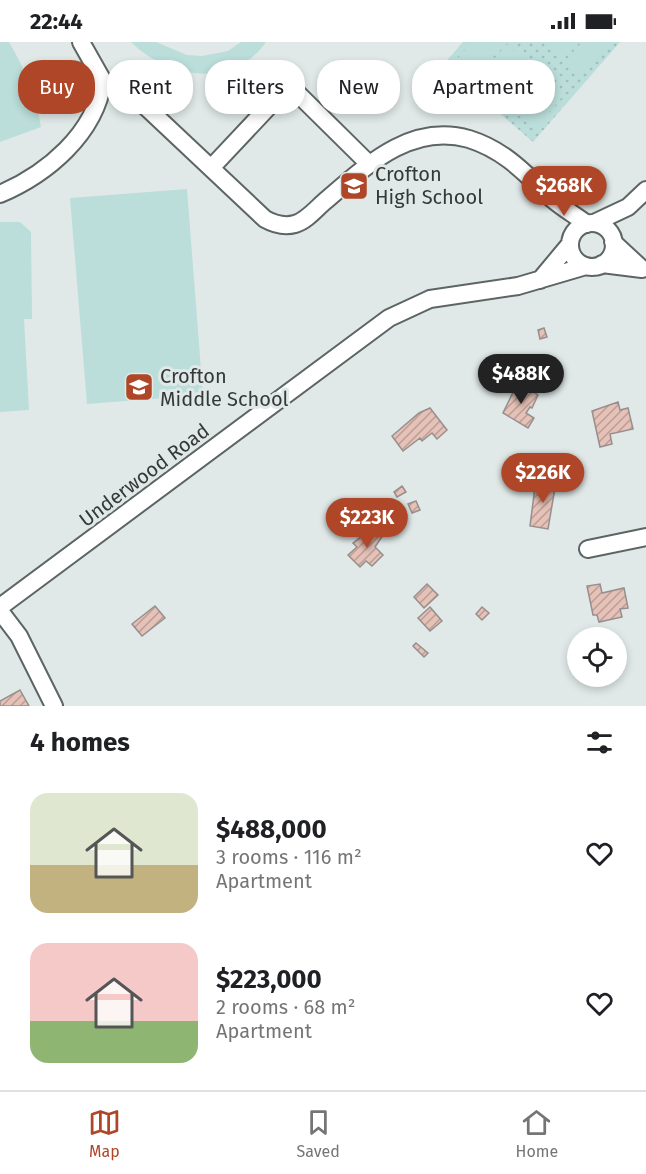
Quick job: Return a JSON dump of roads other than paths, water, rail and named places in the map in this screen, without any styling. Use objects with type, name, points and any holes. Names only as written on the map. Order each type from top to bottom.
[{"type":"street","points":[[81,42],[103,81],[129,91],[264,219],[283,225],[302,221],[369,164],[392,149],[417,139],[436,136],[467,139],[495,149],[551,198],[590,224],[606,229],[613,241],[644,270]]},
{"type":"street","points":[[0,194],[36,175],[74,140],[96,110],[103,81]]},
{"type":"street","points":[[211,168],[289,85],[369,164]]},
{"type":"street","points":[[540,280],[580,226],[590,224],[628,207],[646,190]]},
{"type":"street","points":[[551,198],[571,240],[574,258],[594,265],[644,270]]},
{"type":"street","points":[[594,265],[611,255],[613,241],[628,207]]},
{"type":"street","name":"Underwood Road","points":[[0,609],[389,318],[430,299],[518,286],[594,265]]},
{"type":"street","points":[[588,549],[646,537]]},
{"type":"street","points":[[0,609],[19,636],[54,706]]},
{"type":"place","name":"Crofton High School","points":[[354,186]]},
{"type":"place","name":"Crofton Middle School","points":[[139,387]]}]
